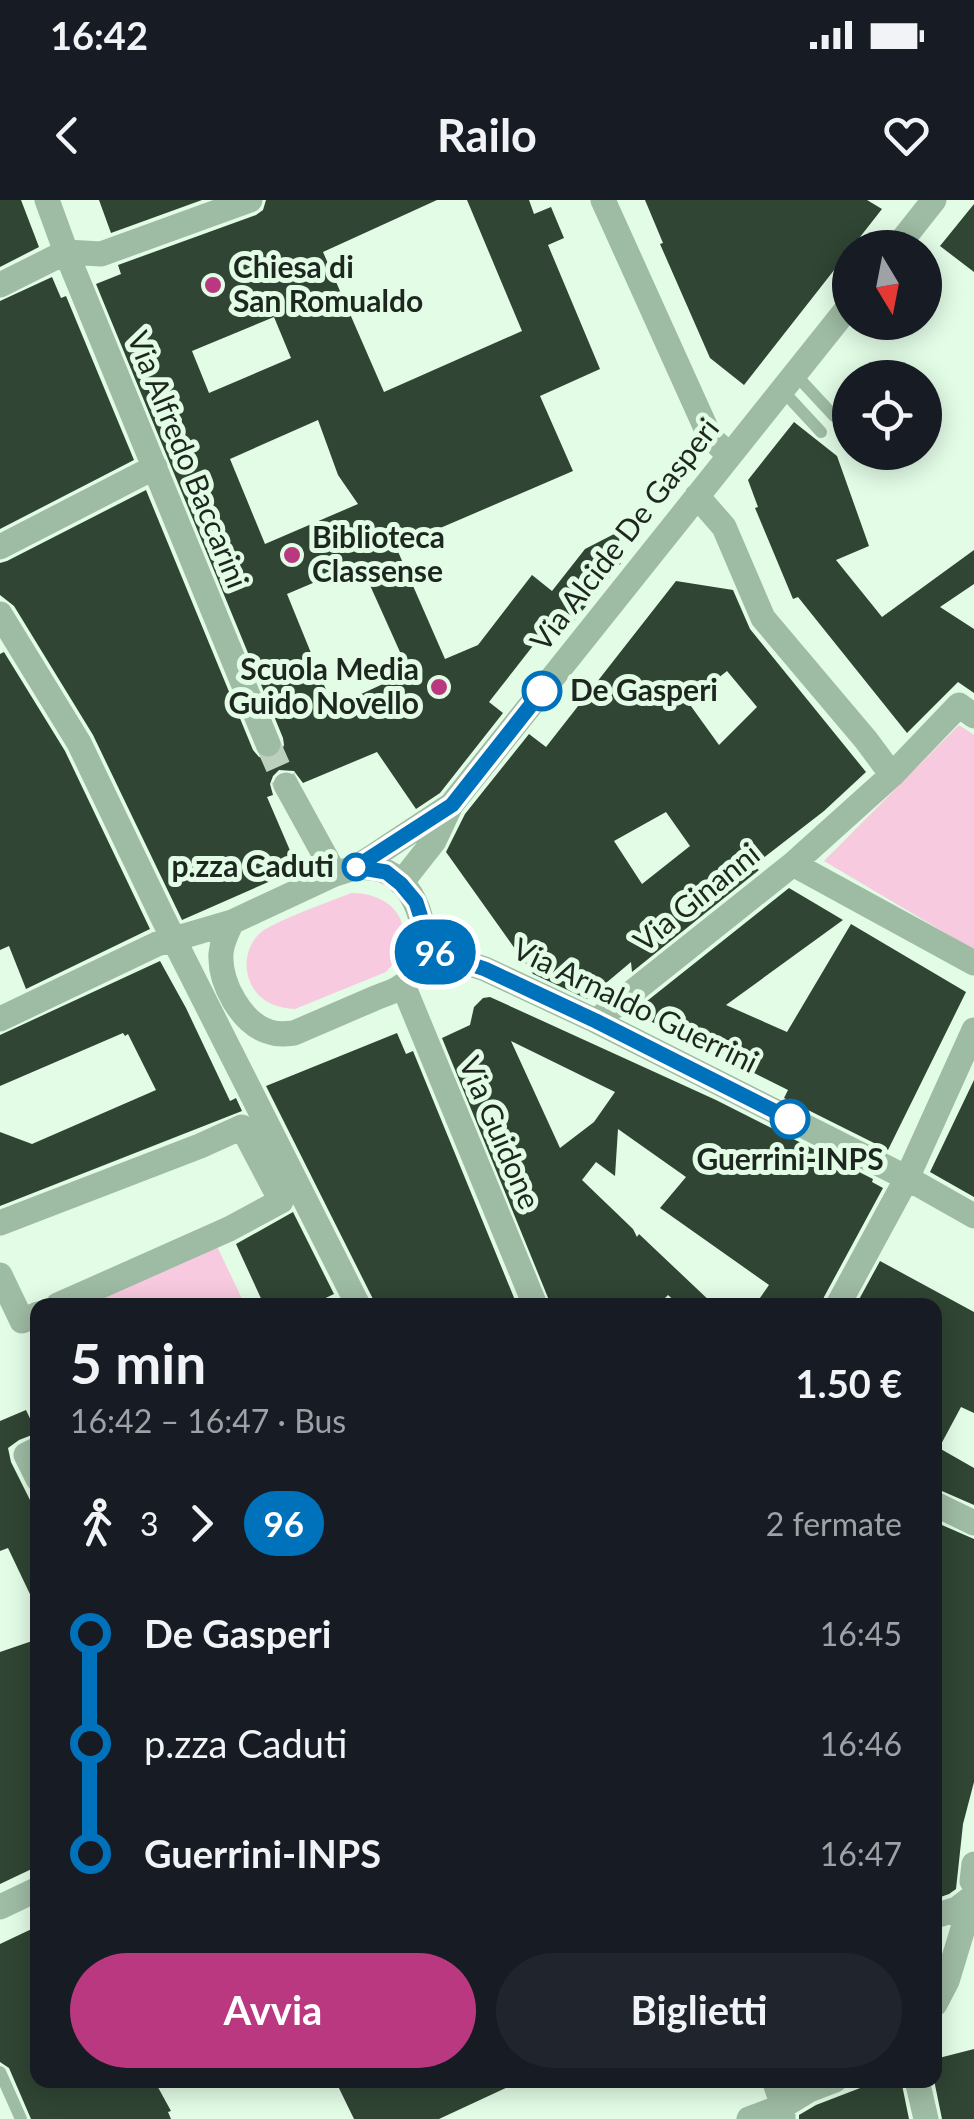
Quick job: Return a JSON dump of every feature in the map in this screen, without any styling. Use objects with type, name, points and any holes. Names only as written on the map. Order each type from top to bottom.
[{"type":"street","name":"Via Alfredo Baccarini","points":[[47,200],[268,744]]},
{"type":"street","points":[[0,285],[66,252],[101,254],[250,200]]},
{"type":"street","points":[[604,200],[710,437],[730,456]]},
{"type":"street","points":[[910,230],[934,200]]},
{"type":"street","name":"Via Alcide De Gasperi","points":[[401,884],[434,841],[452,805],[832,327]]},
{"type":"street","points":[[0,547],[154,466]]},
{"type":"street","points":[[697,496],[724,528],[763,618],[892,775]]},
{"type":"street","points":[[2,622],[79,743],[252,1093],[281,1201],[229,1229],[74,1298]]},
{"type":"street","name":"Via Ginanni","points":[[596,1021],[793,864],[892,775],[960,706],[974,716]]},
{"type":"street","points":[[286,785],[346,871]]},
{"type":"street","name":"Via Alcide De Gasperi","points":[[346,871],[452,805]]},
{"type":"street","points":[[793,864],[974,963]]},
{"type":"street","points":[[0,1018],[157,944],[232,922],[346,871],[386,872],[401,884],[416,902],[423,924],[422,948],[417,968],[404,985],[294,1033],[278,1034],[265,1031],[232,997],[221,950],[232,922]]},
{"type":"street","name":"Via Arnaldo Guerrini","points":[[422,948],[485,969],[912,1167],[974,1216]]},
{"type":"street","name":"Via Guidone","points":[[404,985],[532,1298]]},
{"type":"street","points":[[842,1298],[912,1167],[974,1030]]},
{"type":"street","points":[[0,1222],[242,1127],[271,1157],[346,1298]]},
{"type":"street","points":[[0,1275],[22,1321],[30,1318]]},
{"type":"street","points":[[942,1507],[974,1523]]},
{"type":"street","points":[[942,1913],[957,1908],[973,1884]]},
{"type":"street","points":[[942,1991],[973,1884]]},
{"type":"street","points":[[0,1906],[30,1893]]},
{"type":"street","points":[[748,2119],[783,2112],[814,2088]]},
{"type":"street","points":[[919,2088],[926,2119]]},
{"type":"lane","points":[[788,382],[832,415]]},
{"type":"lane","points":[[788,382],[821,432]]},
{"type":"lane","points":[[0,2072],[21,2119]]},
{"type":"shaded area","points":[[959,725],[974,735],[974,950],[824,861]]},
{"type":"shaded area","points":[[351,893],[382,900],[400,919],[402,944],[386,972],[295,1009],[264,1000],[251,984],[247,971],[249,951],[259,934]]},
{"type":"shaded area","points":[[214,1240],[242,1298],[94,1298],[92,1295]]},
{"type":"building","points":[[0,200],[21,200],[39,247],[0,267]]},
{"type":"building","points":[[99,200],[202,200],[111,233]]},
{"type":"building","points":[[266,200],[437,200],[323,252],[384,392],[522,331],[467,200],[529,200],[534,214],[551,207],[564,238],[548,245],[600,369],[540,396],[573,471],[396,547],[445,659],[478,645],[532,575],[552,591],[585,549],[620,531],[621,563],[570,626],[557,615],[489,702],[503,713],[440,793],[416,809],[377,752],[303,783],[294,771],[279,770],[270,784],[273,795],[267,797],[298,869],[182,920],[93,735],[14,606],[0,595],[0,563],[146,490],[253,750],[267,760],[281,753],[283,738],[96,284],[121,274],[118,265],[263,210]],"holes":[[[274,317],[291,358],[209,393],[192,351]],[[318,420],[338,475],[358,504],[265,544],[230,459]],[[360,563],[409,672],[333,707],[287,594]]]},
{"type":"building","points":[[645,200],[867,200],[882,209],[866,230],[832,230],[832,273],[744,385],[710,358],[660,244],[663,243]]},
{"type":"building","points":[[974,204],[974,272],[942,244]]},
{"type":"building","points":[[52,277],[61,298],[66,296],[134,460],[0,529],[0,301]]},
{"type":"building","points":[[794,422],[832,452],[832,470],[842,470],[869,546],[836,560],[882,617],[974,550],[974,584],[940,607],[974,629],[974,693],[958,682],[907,733],[798,597],[793,599],[755,508],[758,507],[748,480]]},
{"type":"building","points":[[676,581],[733,590],[750,629],[866,772],[824,811],[753,866],[759,870],[632,972],[631,962],[587,999],[533,974],[446,852],[465,814],[529,734],[546,747]],"holes":[[[727,671],[757,707],[719,745],[688,702]],[[666,812],[690,846],[642,884],[614,841]]]},
{"type":"building","points":[[4,652],[65,751],[150,929],[26,989],[9,946],[0,950],[0,654]]},
{"type":"building","points":[[789,888],[843,920],[726,1005],[787,1032],[851,924],[966,992],[888,1150],[784,1098],[788,1090],[638,1015],[637,1009]]},
{"type":"building","points":[[160,961],[230,1101],[236,1098],[242,1111],[0,1206],[0,1132],[32,1144],[156,1090],[128,1034],[123,1033],[0,1086],[0,1035]]},
{"type":"building","points":[[490,997],[716,1100],[873,1179],[883,1188],[824,1298],[760,1298],[769,1285],[660,1208],[686,1177],[618,1129],[615,1176],[596,1162],[582,1180],[637,1237],[639,1234],[707,1298],[668,1295],[548,1298],[442,1038],[470,1025],[474,1007]],"holes":[[[511,1041],[615,1092],[594,1122],[560,1148]]]},
{"type":"building","points":[[397,1033],[406,1054],[413,1051],[514,1298],[372,1298],[266,1086]]},
{"type":"building","points":[[974,1080],[974,1197],[930,1172]]},
{"type":"building","points":[[293,1212],[334,1294],[326,1298],[261,1298],[236,1244]]},
{"type":"building","points":[[880,1261],[974,1312],[974,1413],[961,1407],[942,1442],[942,1298],[860,1298]]},
{"type":"building","points":[[26,1410],[30,1418],[30,1436],[8,1448],[30,1500],[30,1594],[8,1548],[0,1551],[0,1421]]},
{"type":"building","points":[[942,1450],[974,1468],[974,1505],[942,1491]]},
{"type":"building","points":[[942,1525],[974,1539],[974,1782],[963,1824],[956,1889],[942,1896]]},
{"type":"building","points":[[30,1642],[30,1870],[0,1884],[0,1652]]},
{"type":"building","points":[[30,1930],[30,2088],[158,2088],[171,2111],[171,2119],[31,2119],[9,2068],[0,2062],[0,1944]]},
{"type":"building","points":[[974,2049],[974,2119],[942,2119],[936,2088],[942,2088],[942,2057]]},
{"type":"building","points":[[339,2088],[506,2088],[439,2119],[354,2119]]},
{"type":"building","points":[[860,2088],[903,2088],[909,2119],[799,2119],[799,2115]]},
{"type":"tunnel","points":[[268,744],[286,785]]},
{"type":"bus line","name":"96","points":[[542,691],[452,805],[356,867],[386,872],[416,902],[423,924],[422,948],[485,969],[790,1119]]},
{"type":"place","name":"Chiesa di San Romualdo","points":[[213,285]]},
{"type":"place","name":"Biblioteca Classense","points":[[292,555]]},
{"type":"place","name":"Scuola Media Guido Novello","points":[[439,687]]},
{"type":"place","name":"De Gasperi","points":[[542,691]]},
{"type":"place","name":"p.zza Caduti","points":[[356,867]]},
{"type":"place","name":"Guerrini-INPS","points":[[790,1119]]}]
